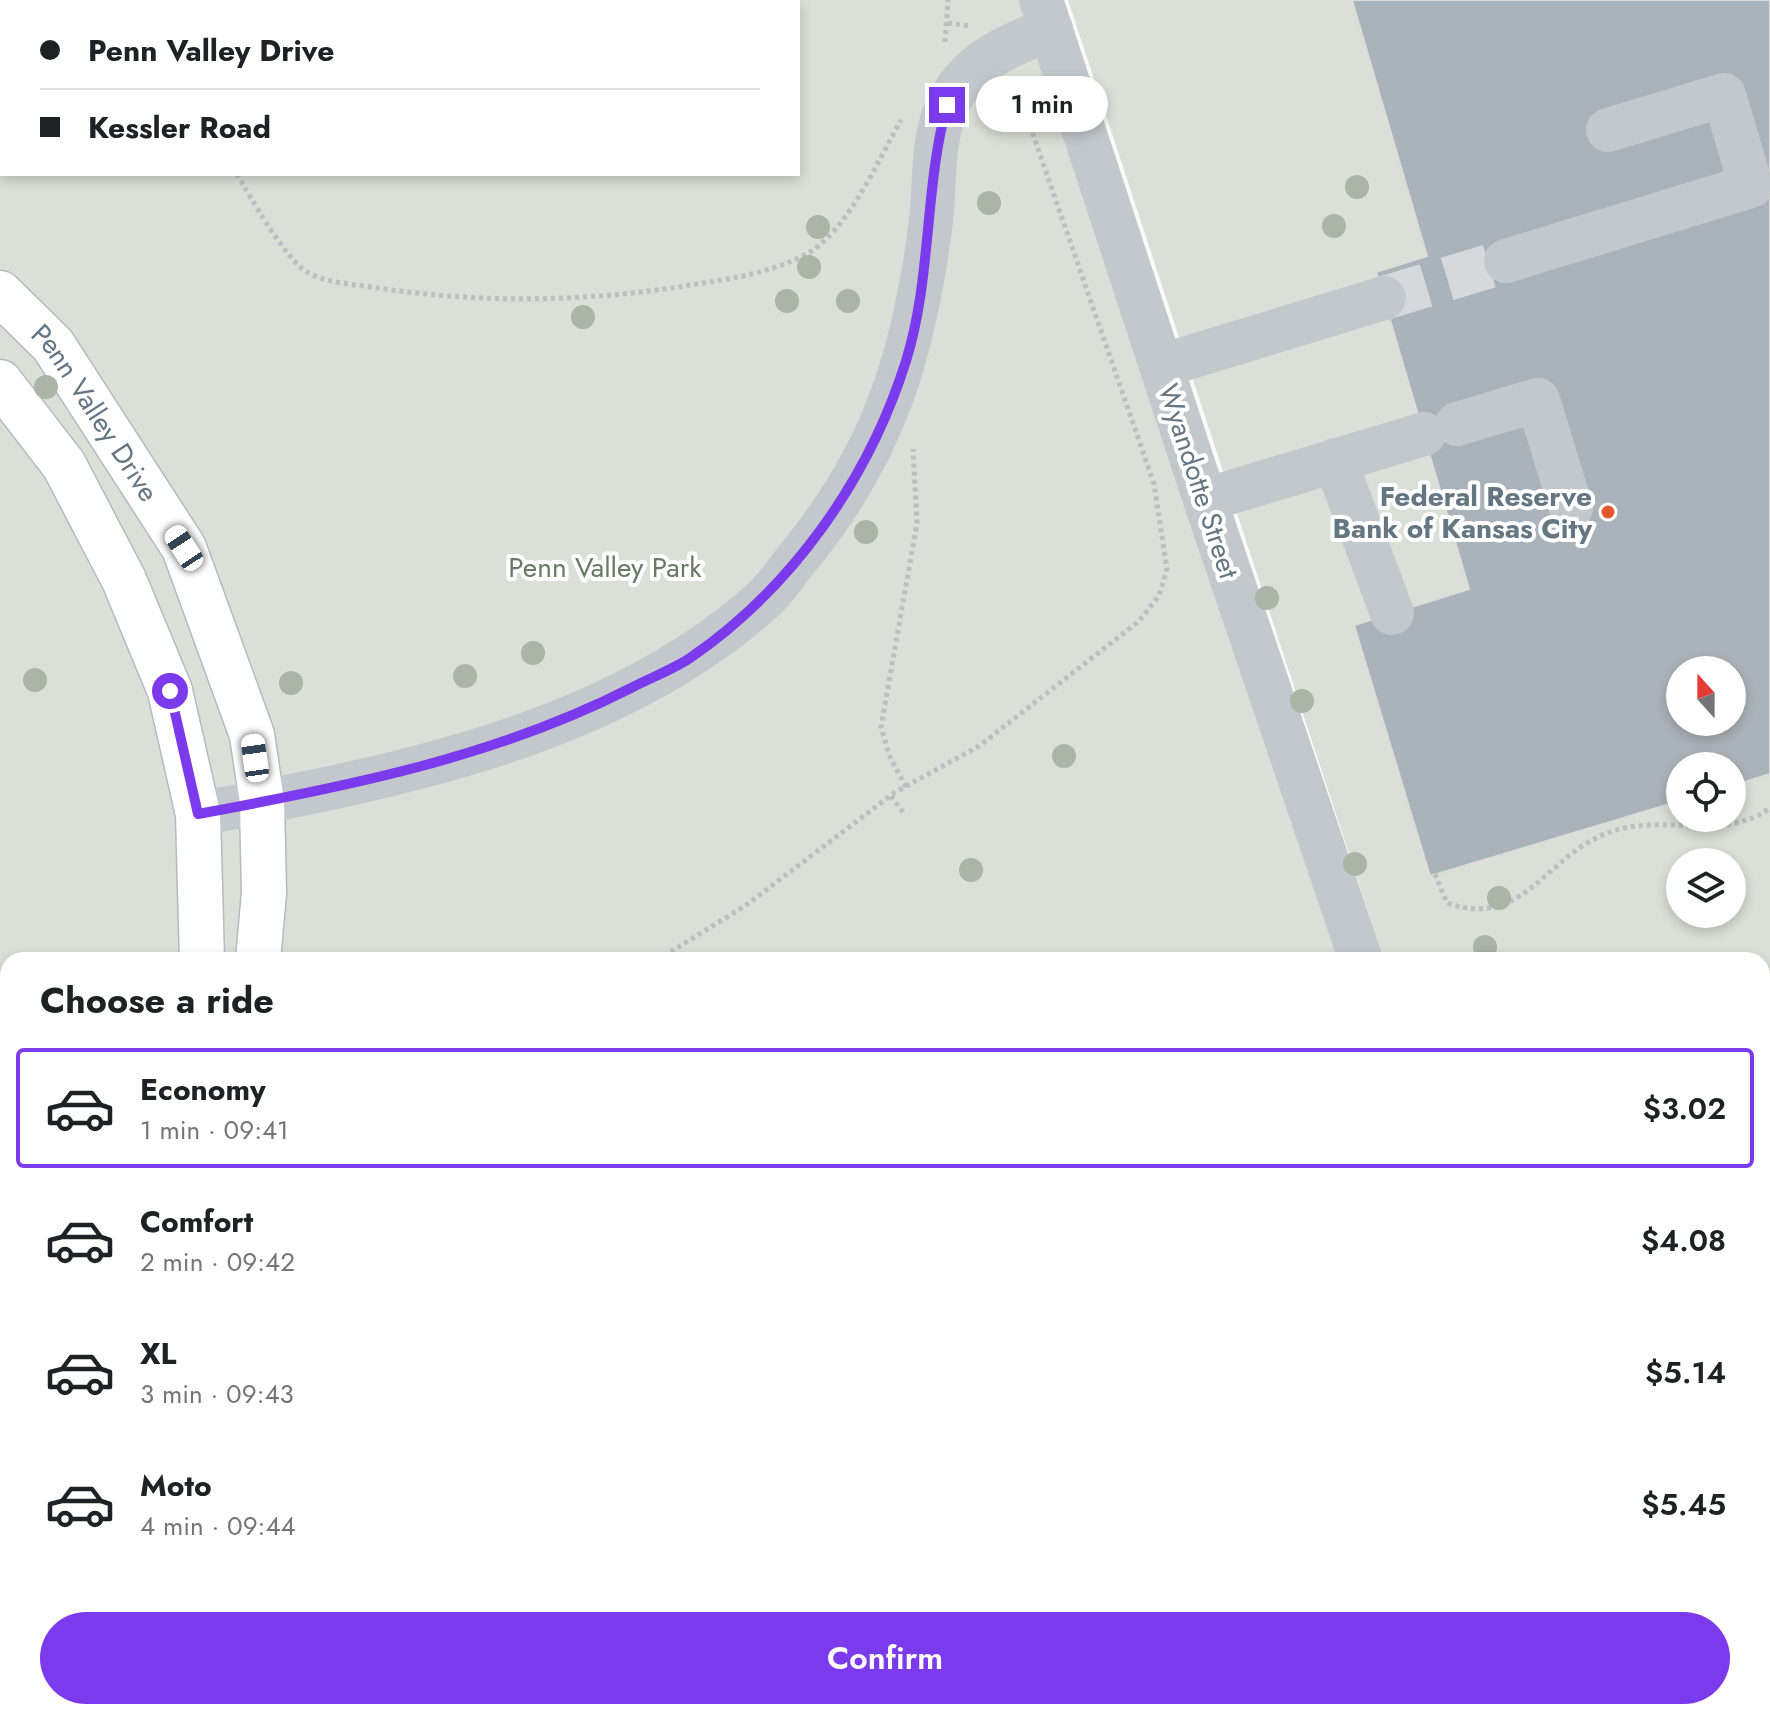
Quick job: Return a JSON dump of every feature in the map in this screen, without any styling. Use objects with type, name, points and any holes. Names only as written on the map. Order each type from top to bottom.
[{"type":"main road","name":"Penn Valley Drive","points":[[0,293],[53,345],[184,548],[252,735],[262,802],[264,893],[259,952]]},
{"type":"main road","name":"Penn Valley Drive","points":[[0,382],[64,465],[124,580],[170,691],[198,814],[202,952]]},
{"type":"street","points":[[198,814],[377,779],[570,720],[689,658],[766,598],[840,504],[890,409],[919,306],[940,130],[947,105],[949,70],[999,49],[1046,15]]},
{"type":"street","name":"Wyandotte Street","points":[[1046,15],[1205,500],[1358,952]]},
{"type":"street","points":[[1506,261],[1751,186],[1724,95],[1608,130]]},
{"type":"street","points":[[1161,366],[1384,298]]},
{"type":"street","points":[[1205,500],[1538,400],[1571,508]]},
{"type":"street","points":[[1335,460],[1392,613]]},
{"type":"path","points":[[948,0],[949,70]]},
{"type":"path","points":[[670,952],[745,906],[891,796],[979,746],[1138,622],[1159,596],[1167,569],[1154,484],[1014,82],[999,49],[976,27],[948,23]]},
{"type":"path","points":[[238,176],[278,239],[306,272],[341,282],[435,296],[547,301],[732,279],[782,264],[813,249],[839,225],[904,115]]},
{"type":"path","points":[[890,409],[912,444],[916,508],[902,622],[881,727],[889,755],[906,787]]},
{"type":"path","points":[[891,796],[903,812]]},
{"type":"path","points":[[1435,874],[1447,903],[1484,912],[1520,897],[1572,851],[1611,831],[1656,823],[1710,826],[1752,821],[1770,808]]},
{"type":"green space","name":"Penn Valley Park","points":[[800,0],[1020,0],[1338,952],[0,952],[0,176],[800,176]]},
{"type":"green space","points":[[1068,0],[1770,0],[1770,952],[1381,952]]},
{"type":"building","name":"Federal Reserve Bank of Kansas City","points":[[1352,0],[1770,0],[1770,774],[1746,782],[1746,752],[1666,752],[1666,805],[1430,876],[1354,625],[1469,589],[1376,272],[1427,256]]},
{"type":"tunnel","points":[[1384,298],[1506,261]]},
{"type":"place","name":"Federal Reserve Bank of Kansas City","points":[[1608,512]]},
{"type":"route","points":[[170,691],[198,814],[377,779],[570,720],[689,658],[766,598],[840,504],[890,409],[907,358],[919,306],[940,130],[947,105]]}]
